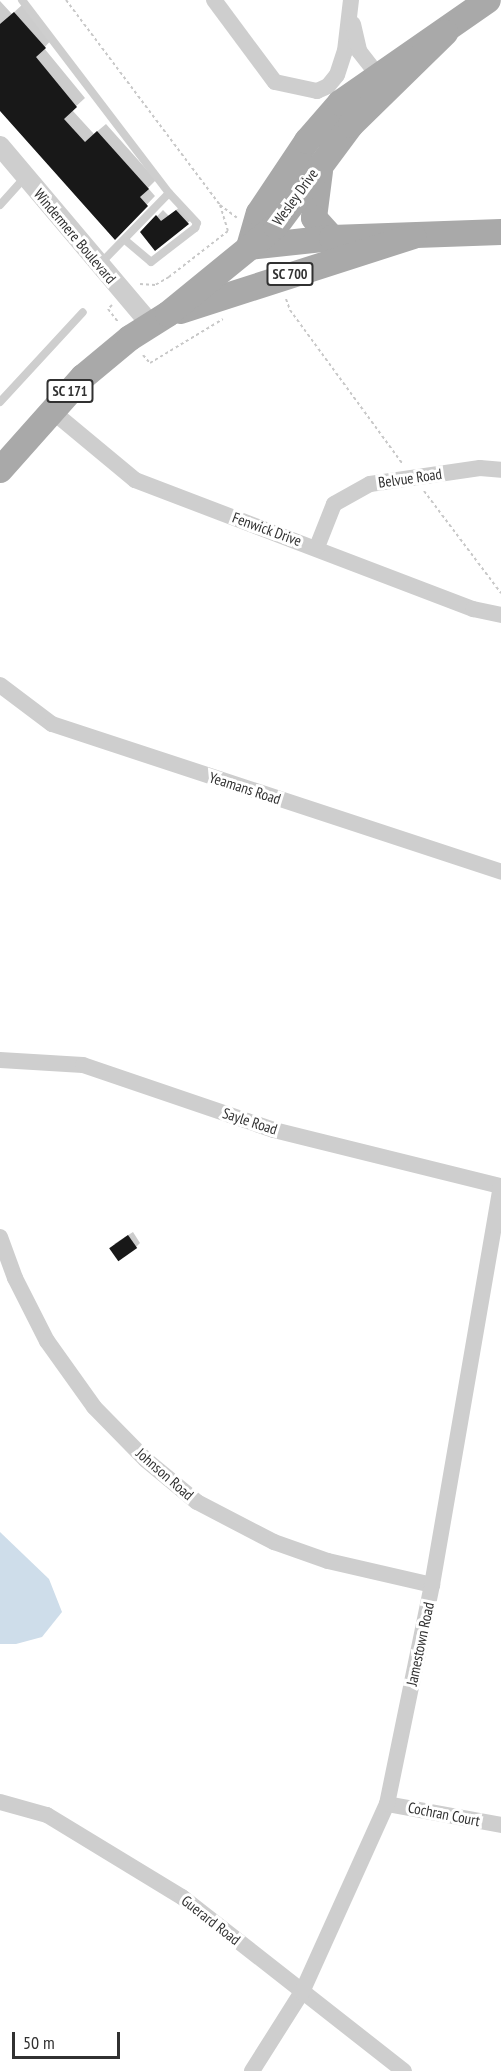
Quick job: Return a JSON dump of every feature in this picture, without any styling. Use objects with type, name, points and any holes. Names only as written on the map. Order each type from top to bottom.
[{"type":"main road","name":"Wesley Drive","points":[[249,247],[259,213],[307,141],[340,104],[384,72],[445,33],[488,0]]},
{"type":"main road","name":"Wesley Drive","points":[[249,247],[276,226],[324,156],[445,33]]},
{"type":"main road","points":[[324,156],[314,194],[314,218],[332,238]]},
{"type":"main road","name":"SC 700","points":[[249,247],[332,238],[501,232]]},
{"type":"main road","name":"SC 700","points":[[160,319],[413,236]]},
{"type":"main road","name":"SC 171","points":[[0,470],[52,411],[107,356],[160,319],[249,247]]},
{"type":"street","points":[[214,0],[275,82],[317,91],[328,86],[337,75],[345,51],[350,6]]},
{"type":"street","points":[[350,6],[359,51],[373,69],[384,72]]},
{"type":"street","name":"Windermere Boulevard","points":[[1,149],[99,264],[160,319]]},
{"type":"street","name":"Fenwick Drive","points":[[52,411],[135,480],[317,547],[472,609],[501,615]]},
{"type":"street","name":"Belvue Road","points":[[317,547],[334,504],[370,484],[480,468],[501,470]]},
{"type":"street","name":"Yeamans Road","points":[[0,685],[52,724],[501,872]]},
{"type":"street","name":"Sayle Road","points":[[0,1060],[83,1065],[274,1130],[501,1187]]},
{"type":"street","name":"Jamestown Road","points":[[252,2071],[302,1992],[387,1804],[432,1585],[501,1187]]},
{"type":"street","name":"Johnson Road","points":[[0,1237],[15,1278],[47,1341],[94,1407],[146,1460],[197,1502],[274,1542],[328,1561],[432,1585]]},
{"type":"street","name":"Guerard Road","points":[[0,1802],[47,1815],[99,1844],[182,1897],[404,2071]]},
{"type":"street","name":"Cochran Court","points":[[387,1804],[501,1825]]},
{"type":"lane","points":[[22,0],[170,193],[197,223],[195,228],[151,262],[125,240]]},
{"type":"lane","points":[[0,205],[25,177]]},
{"type":"lane","points":[[99,264],[170,193]]},
{"type":"lane","points":[[0,402],[83,312]]},
{"type":"path","points":[[66,0],[220,205],[228,231]]},
{"type":"path","points":[[283,291],[290,310],[325,353],[413,477],[501,593]]},
{"type":"water","points":[[0,1532],[49,1579],[62,1612],[42,1637],[16,1644],[0,1644]]},
{"type":"building","points":[[14,12],[46,48],[36,57],[77,107],[64,119],[85,142],[97,131],[149,189],[140,197],[148,206],[115,240],[0,111],[0,24]]},
{"type":"building","points":[[176,210],[189,224],[155,251],[140,232],[156,215],[161,221]]},
{"type":"building","points":[[128,1235],[137,1248],[118,1261],[109,1248]]}]
